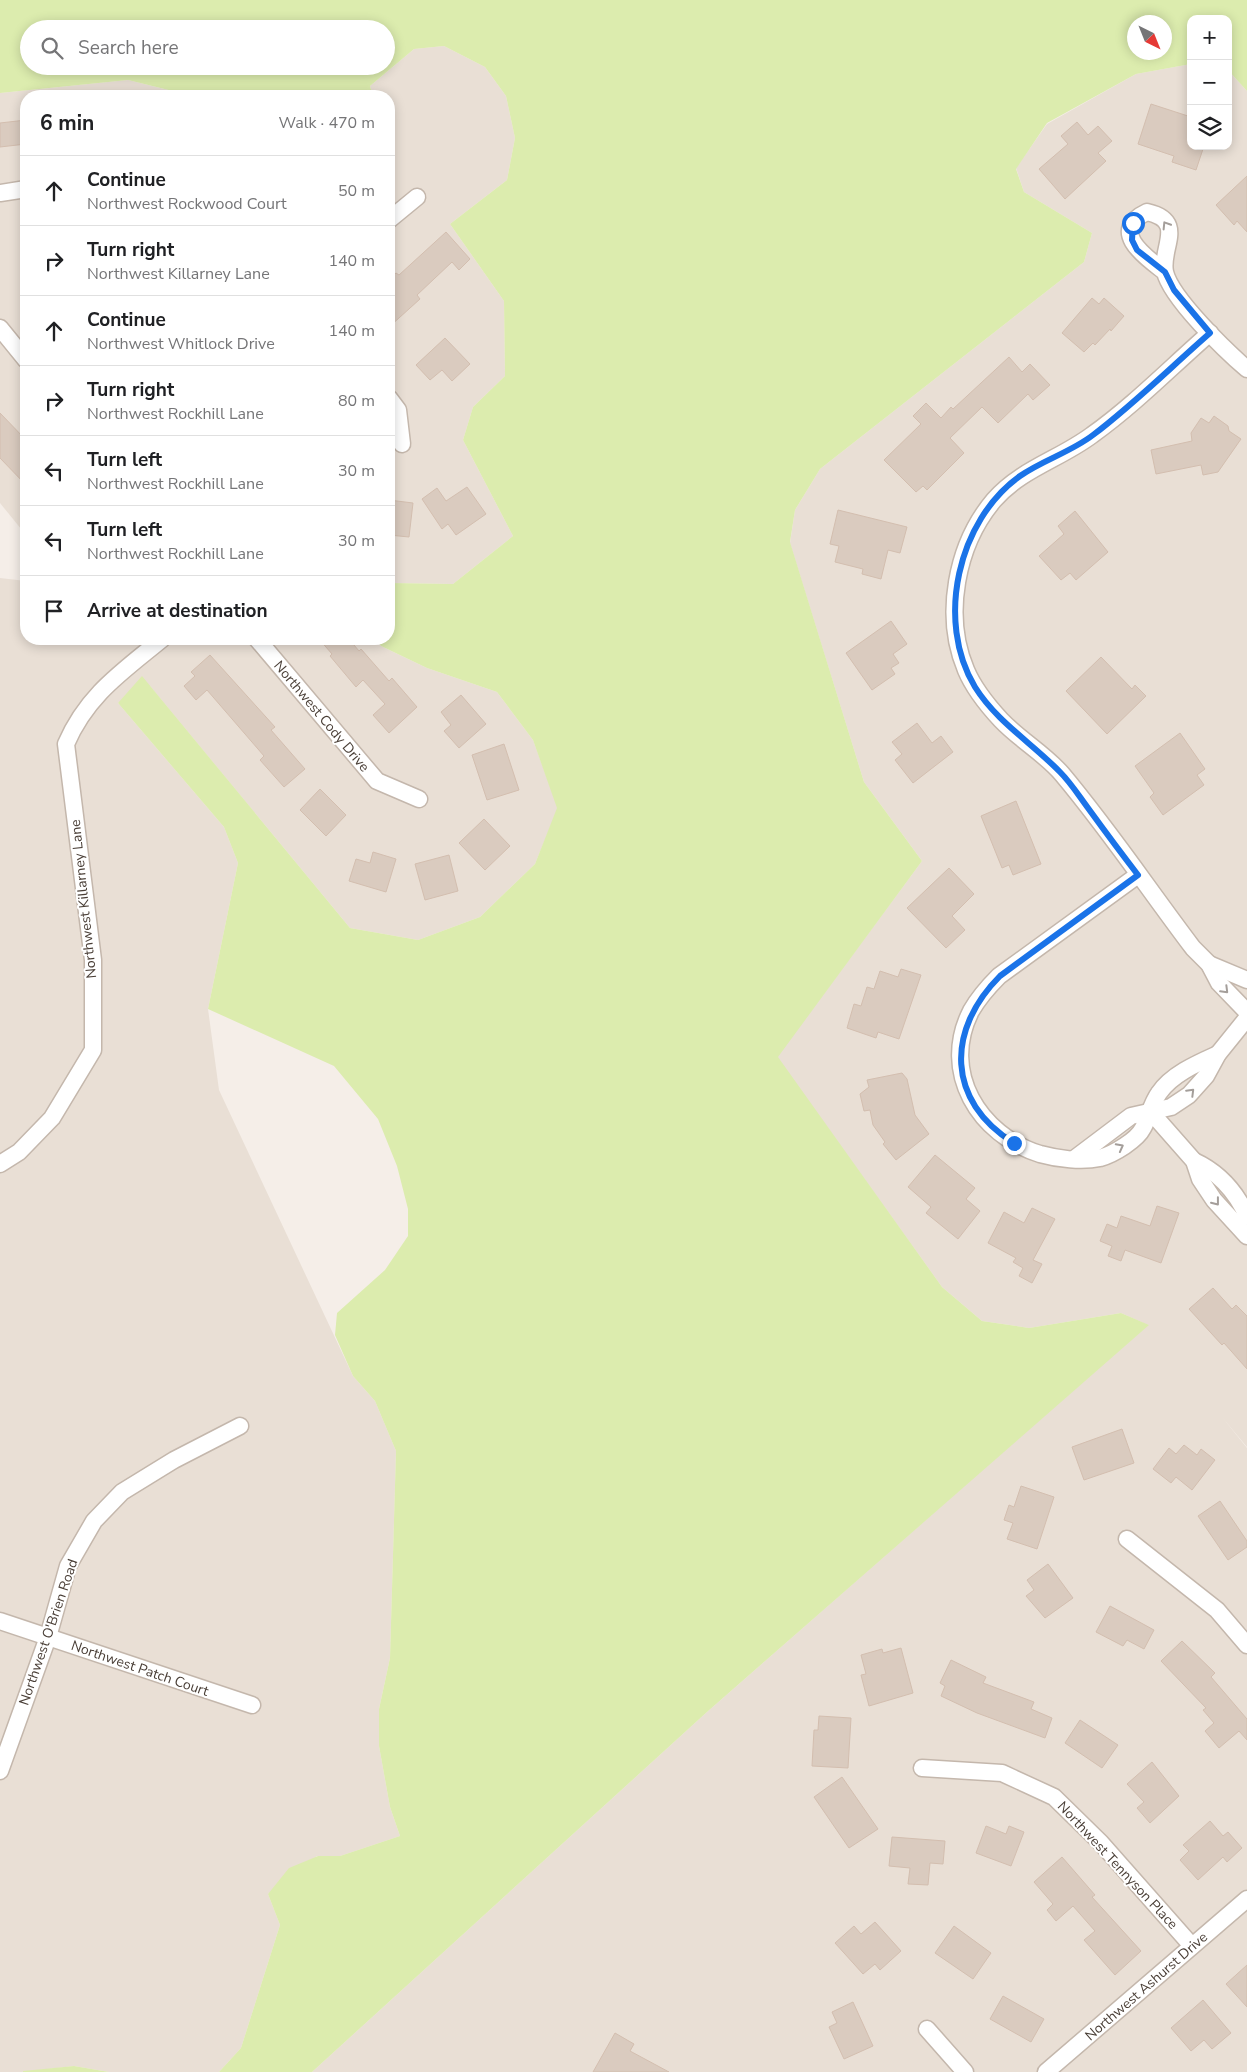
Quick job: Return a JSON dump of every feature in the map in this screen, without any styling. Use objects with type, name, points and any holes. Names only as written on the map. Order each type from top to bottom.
[{"type":"street","points":[[0,192],[20,190]]},
{"type":"street","points":[[395,215],[418,197]]},
{"type":"street","points":[[1165,272],[1174,290],[1210,333],[1247,369]]},
{"type":"street","points":[[0,328],[20,353]]},
{"type":"street","points":[[1210,333],[1091,436],[1020,476],[994,501],[976,529],[963,557],[957,580],[954,610],[960,649],[966,669],[975,687],[1002,722],[1061,773],[1193,948],[1209,964],[1219,983],[1247,1012]]},
{"type":"street","points":[[395,406],[398,410],[402,444]]},
{"type":"street","name":"Northwest Killarney Lane","points":[[0,1164],[19,1152],[52,1118],[93,1050],[93,960],[66,744],[82,713],[94,698],[155,645]]},
{"type":"street","name":"Northwest Cody Drive","points":[[263,645],[376,780],[419,799]]},
{"type":"street","points":[[1138,875],[1000,976],[980,998],[971,1012],[964,1030],[962,1069],[966,1087],[973,1104],[985,1121],[999,1134],[1029,1150],[1051,1157],[1074,1159],[1101,1158],[1128,1144],[1142,1130],[1150,1111]]},
{"type":"street","points":[[1209,964],[1247,980]]},
{"type":"street","points":[[1150,1111],[1171,1107],[1189,1095],[1206,1076],[1218,1054],[1247,1018]]},
{"type":"street","points":[[1150,1111],[1194,1161],[1200,1178],[1214,1200],[1247,1236]]},
{"type":"street","points":[[1194,1161],[1210,1168],[1220,1177],[1242,1205],[1247,1216]]},
{"type":"street","name":"Northwest O'Brien Road","points":[[0,1771],[48,1637],[68,1566],[94,1521],[122,1492],[174,1460],[240,1426]]},
{"type":"street","points":[[1127,1539],[1217,1610],[1247,1645]]},
{"type":"street","name":"Northwest Patch Court","points":[[0,1621],[252,1705]]},
{"type":"street","name":"Northwest Tennyson Place","points":[[922,1768],[1002,1773],[1054,1797],[1101,1843],[1192,1946]]},
{"type":"street","name":"Northwest Ashurst Drive","points":[[1046,2072],[1247,1900]]},
{"type":"street","points":[[927,2029],[965,2072]]},
{"type":"shaded area","points":[[444,46],[485,67],[506,96],[515,138],[507,180],[450,224],[504,301],[505,376],[473,407],[463,440],[513,536],[453,584],[395,583],[395,90],[371,90],[370,86],[383,75],[395,75],[395,65],[414,49]]},
{"type":"shaded area","points":[[1187,65],[1187,150],[1232,150],[1232,74],[1247,91],[1247,1447],[1222,1417],[1247,1448],[1247,2072],[312,2072],[707,1712],[1148,1325],[1121,1313],[1029,1328],[982,1321],[942,1287],[777,1057],[922,861],[864,782],[790,543],[795,510],[820,469],[1084,262],[1092,233],[1024,192],[1016,168],[1047,124],[1136,74]]},
{"type":"shaded area","points":[[128,80],[169,90],[30,90]]},
{"type":"shaded area","points":[[20,91],[20,528],[0,503],[0,93]]},
{"type":"shaded area","points":[[0,578],[20,580],[20,645],[380,645],[427,668],[497,692],[533,740],[558,808],[535,864],[480,917],[418,940],[350,928],[150,686],[118,703],[224,827],[238,863],[208,1009],[219,1090],[353,1376],[375,1401],[396,1451],[390,1658],[379,1709],[379,1746],[390,1807],[400,1836],[340,1856],[317,1856],[268,1894],[280,1925],[241,2048],[219,2072],[109,2072],[74,2066],[23,2072],[0,2072]]},
{"type":"green space","points":[[0,0],[1247,0],[1247,91],[1232,74],[1232,15],[1187,15],[1187,65],[1136,74],[1047,123],[1016,169],[1024,192],[1092,233],[1084,262],[820,469],[795,510],[790,542],[864,782],[922,861],[778,1057],[942,1287],[982,1321],[1029,1328],[1121,1313],[1149,1325],[707,1712],[312,2072],[219,2072],[241,2048],[280,1925],[268,1894],[289,1868],[318,1856],[340,1856],[400,1836],[390,1807],[379,1746],[379,1709],[390,1658],[396,1451],[375,1401],[353,1376],[335,1335],[337,1313],[385,1270],[408,1236],[408,1209],[397,1166],[378,1119],[334,1066],[208,1009],[238,863],[224,827],[118,703],[142,676],[350,928],[418,940],[480,917],[535,864],[557,808],[533,740],[497,692],[427,668],[380,645],[395,645],[395,583],[453,584],[513,536],[463,440],[473,407],[505,376],[504,301],[450,224],[507,180],[515,138],[506,96],[485,67],[444,46],[414,49],[395,65],[395,20],[20,20],[20,75],[383,75],[370,86],[371,90],[169,90],[128,80],[0,93]]},
{"type":"green space","points":[[74,2066],[109,2072],[23,2072],[23,2071]]},
{"type":"building","points":[[1151,104],[1187,116],[1187,150],[1203,150],[1196,170],[1172,162],[1174,156],[1138,144]]},
{"type":"building","points":[[20,121],[20,145],[0,147],[0,123]]},
{"type":"building","points":[[1077,122],[1088,135],[1098,126],[1112,141],[1098,153],[1106,161],[1065,199],[1039,169],[1068,144],[1061,136]]},
{"type":"building","points":[[1247,176],[1247,232],[1237,221],[1234,225],[1216,205]]},
{"type":"building","points":[[446,232],[470,259],[459,270],[452,262],[417,295],[420,299],[395,322],[395,274],[399,275]]},
{"type":"building","points":[[1092,298],[1099,304],[1104,298],[1124,316],[1111,331],[1110,329],[1095,345],[1093,343],[1084,352],[1062,333]]},
{"type":"building","points":[[445,338],[470,364],[452,381],[442,370],[430,380],[416,365]]},
{"type":"building","points":[[1009,357],[1022,372],[1030,364],[1050,385],[1033,400],[1028,394],[998,423],[982,407],[950,438],[964,453],[927,490],[923,486],[916,492],[884,460],[921,424],[913,416],[926,403],[941,418],[951,407],[953,409]]},
{"type":"building","points":[[0,413],[20,434],[20,479],[0,458]]},
{"type":"building","points":[[1214,416],[1228,426],[1229,431],[1241,439],[1218,472],[1203,475],[1201,465],[1156,474],[1151,450],[1192,441],[1191,433],[1201,418],[1209,423]]},
{"type":"building","points":[[467,487],[486,514],[456,535],[448,524],[442,529],[422,499],[437,488],[446,501]]},
{"type":"building","points":[[395,501],[413,503],[409,537],[395,536]]},
{"type":"building","points":[[838,510],[907,527],[900,553],[888,550],[881,579],[862,574],[863,569],[835,562],[839,546],[830,544]]},
{"type":"building","points":[[1075,511],[1108,552],[1076,580],[1070,573],[1061,580],[1039,556],[1064,534],[1058,526]]},
{"type":"building","points":[[891,621],[907,644],[893,654],[899,663],[891,668],[895,674],[872,690],[846,653]]},
{"type":"building","points":[[324,645],[354,645],[359,651],[361,649],[389,681],[392,678],[417,707],[389,733],[373,715],[385,704],[363,680],[356,687],[330,656],[332,654]]},
{"type":"building","points":[[210,655],[275,727],[271,730],[305,769],[284,787],[260,760],[264,756],[207,690],[196,700],[184,686],[195,676],[191,672]]},
{"type":"building","points":[[1101,657],[1132,689],[1135,685],[1146,696],[1107,734],[1066,691]]},
{"type":"building","points":[[461,695],[486,724],[459,748],[444,731],[451,725],[441,712]]},
{"type":"building","points":[[917,723],[932,743],[941,736],[953,752],[913,783],[895,760],[902,754],[892,742]]},
{"type":"building","points":[[1180,733],[1205,769],[1197,775],[1204,785],[1163,815],[1150,797],[1154,793],[1135,766]]},
{"type":"building","points":[[504,744],[519,790],[487,800],[472,755]]},
{"type":"building","points":[[320,789],[346,815],[326,836],[300,810]]},
{"type":"building","points":[[1016,801],[1041,864],[1013,875],[1009,865],[1002,868],[981,816]]},
{"type":"building","points":[[484,819],[510,846],[485,870],[459,843]]},
{"type":"building","points":[[373,852],[396,859],[386,892],[349,881],[356,859],[370,863]]},
{"type":"building","points":[[449,855],[458,891],[425,900],[415,864]]},
{"type":"building","points":[[949,868],[974,894],[952,916],[965,930],[946,948],[907,908]]},
{"type":"building","points":[[901,969],[921,975],[899,1039],[878,1032],[876,1038],[847,1028],[854,1004],[861,1006],[867,987],[874,989],[880,971],[898,977]]},
{"type":"building","points":[[902,1073],[907,1079],[915,1115],[929,1134],[896,1160],[883,1144],[885,1142],[873,1125],[870,1110],[864,1111],[860,1094],[869,1087],[867,1080]]},
{"type":"building","points":[[935,1155],[975,1188],[966,1199],[980,1211],[958,1239],[926,1213],[931,1207],[908,1187]]},
{"type":"building","points":[[1157,1206],[1179,1213],[1161,1263],[1125,1250],[1121,1261],[1108,1256],[1112,1246],[1100,1241],[1107,1224],[1117,1228],[1121,1216],[1150,1226]]},
{"type":"building","points":[[1032,1208],[1055,1219],[1033,1260],[1042,1264],[1032,1283],[1019,1276],[1023,1268],[1013,1262],[1016,1258],[988,1243],[1004,1212],[1024,1223]]},
{"type":"building","points":[[1213,1288],[1232,1309],[1236,1305],[1247,1316],[1247,1369],[1224,1343],[1222,1345],[1189,1309]]},
{"type":"building","points":[[1122,1429],[1134,1463],[1084,1480],[1072,1447]]},
{"type":"building","points":[[1184,1445],[1197,1455],[1201,1449],[1215,1460],[1192,1490],[1176,1477],[1171,1483],[1153,1469],[1169,1448],[1176,1454]]},
{"type":"building","points":[[1021,1486],[1054,1497],[1037,1549],[1007,1539],[1013,1523],[1004,1520],[1009,1505],[1014,1507]]},
{"type":"building","points":[[1220,1501],[1247,1541],[1247,1547],[1228,1560],[1198,1516]]},
{"type":"building","points":[[1048,1564],[1073,1598],[1045,1618],[1026,1596],[1034,1590],[1027,1580]]},
{"type":"building","points":[[1110,1606],[1154,1630],[1144,1649],[1127,1640],[1123,1646],[1096,1632]]},
{"type":"building","points":[[1182,1641],[1215,1673],[1211,1677],[1247,1719],[1247,1740],[1239,1731],[1219,1748],[1205,1731],[1214,1723],[1203,1710],[1206,1708],[1161,1661]]},
{"type":"building","points":[[901,1648],[913,1693],[869,1706],[861,1675],[866,1674],[861,1655],[882,1649],[883,1653]]},
{"type":"building","points":[[951,1660],[986,1677],[983,1683],[1034,1702],[1031,1709],[1052,1718],[1045,1738],[977,1713],[941,1696],[945,1686],[940,1683]]},
{"type":"building","points":[[819,1716],[851,1718],[848,1768],[812,1766],[814,1730],[818,1730]]},
{"type":"building","points":[[1080,1720],[1118,1745],[1102,1768],[1065,1743]]},
{"type":"building","points":[[1152,1762],[1179,1796],[1150,1823],[1137,1808],[1144,1802],[1127,1784]]},
{"type":"building","points":[[842,1777],[878,1829],[849,1848],[814,1797]]},
{"type":"building","points":[[1210,1821],[1223,1836],[1228,1832],[1242,1848],[1227,1862],[1223,1857],[1198,1880],[1180,1860],[1189,1851],[1183,1845]]},
{"type":"building","points":[[986,1826],[1006,1834],[1009,1826],[1024,1832],[1011,1866],[976,1853]]},
{"type":"building","points":[[892,1837],[945,1841],[943,1864],[930,1863],[928,1885],[908,1884],[910,1868],[889,1866]]},
{"type":"building","points":[[1062,1857],[1095,1895],[1092,1897],[1141,1951],[1115,1975],[1084,1940],[1095,1931],[1073,1906],[1056,1921],[1047,1910],[1053,1904],[1034,1882]]},
{"type":"building","points":[[875,1922],[901,1951],[880,1970],[875,1964],[863,1974],[835,1943],[854,1926],[861,1934]]},
{"type":"building","points":[[954,1926],[991,1953],[973,1979],[935,1953]]},
{"type":"building","points":[[1247,1965],[1247,2007],[1226,1984]]},
{"type":"building","points":[[1003,1996],[1044,2019],[1031,2042],[990,2019]]},
{"type":"building","points":[[1203,2000],[1231,2033],[1212,2049],[1204,2040],[1191,2051],[1171,2028]]},
{"type":"building","points":[[853,2002],[873,2046],[844,2059],[829,2027],[837,2023],[832,2012]]},
{"type":"building","points":[[615,2033],[634,2044],[630,2051],[669,2072],[593,2072]]},
{"type":"route","points":[[1014,1143],[999,1134],[985,1121],[973,1104],[966,1087],[962,1069],[961,1050],[964,1030],[971,1012],[984,991],[1000,976],[1138,875],[1061,773],[1002,722],[975,687],[966,669],[960,649],[954,610],[957,580],[963,557],[976,529],[994,501],[1020,476],[1091,436],[1210,333],[1174,290],[1165,272],[1137,250],[1132,240],[1131,231],[1133,223]]}]
